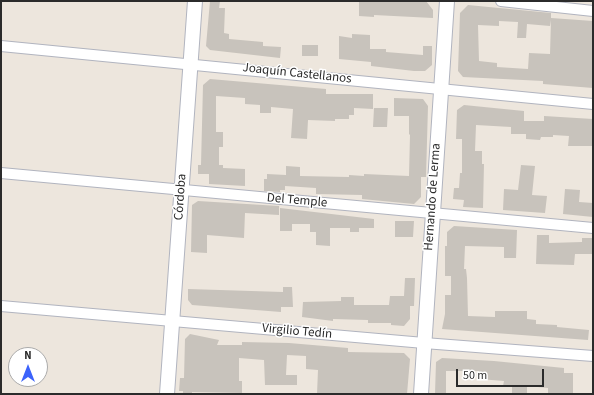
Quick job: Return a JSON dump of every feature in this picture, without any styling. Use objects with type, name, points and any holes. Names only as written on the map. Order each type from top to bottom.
[{"type":"main road","name":"Córdoba","points":[[167,394],[195,1]]},
{"type":"main road","name":"Hernando de Lerma","points":[[421,394],[447,1]]},
{"type":"street","points":[[501,1],[593,11]]},
{"type":"street","name":"Joaquín Castellanos","points":[[1,46],[190,63],[593,104]]},
{"type":"street","name":"Del Temple","points":[[1,173],[593,228]]},
{"type":"street","name":"Virgilio Tedín","points":[[1,306],[424,343],[593,356]]},
{"type":"building","points":[[210,1],[220,1],[219,8],[225,8],[224,33],[229,34],[229,39],[263,42],[263,46],[281,47],[280,58],[210,50],[206,46]]},
{"type":"building","points":[[359,1],[426,1],[433,10],[433,18],[374,15],[374,17],[359,16]]},
{"type":"building","points":[[468,5],[551,13],[551,18],[593,21],[593,88],[543,84],[543,81],[463,77],[458,71],[460,13]],"holes":[[[551,20],[550,54],[529,53],[528,69],[497,67],[497,63],[479,61],[478,25],[499,26],[499,21],[518,22],[517,38],[526,38],[527,24],[550,26]]]},
{"type":"building","points":[[352,34],[370,35],[370,49],[386,49],[386,52],[423,55],[423,46],[432,46],[432,65],[425,71],[414,71],[371,66],[371,62],[339,59],[339,36],[352,38]]},
{"type":"building","points":[[302,45],[318,45],[318,56],[302,56]]},
{"type":"building","points":[[210,79],[326,89],[326,94],[373,94],[373,109],[354,108],[354,115],[349,115],[349,119],[335,119],[335,121],[308,120],[307,139],[291,138],[293,109],[271,107],[271,113],[260,113],[260,105],[245,104],[245,98],[216,96],[216,132],[223,132],[223,147],[219,147],[219,165],[223,165],[223,168],[245,169],[245,186],[209,184],[209,174],[198,174],[198,165],[201,165],[203,85]]},
{"type":"building","points":[[394,98],[423,99],[428,106],[426,177],[421,177],[421,197],[414,204],[362,199],[362,195],[316,194],[316,188],[285,186],[285,190],[280,190],[280,192],[264,191],[264,179],[267,179],[267,174],[286,175],[286,166],[300,167],[300,176],[349,177],[349,175],[364,176],[364,174],[409,176],[409,116],[394,116]]},
{"type":"building","points":[[464,105],[524,111],[524,121],[544,121],[544,116],[593,119],[593,146],[568,146],[569,136],[553,135],[553,137],[541,137],[540,140],[526,139],[526,134],[511,134],[511,127],[476,125],[475,151],[482,151],[482,164],[484,164],[483,208],[463,207],[464,200],[453,199],[454,188],[459,188],[460,173],[462,173],[462,139],[456,139],[457,110]]},
{"type":"building","points":[[374,108],[388,108],[387,127],[373,127]]},
{"type":"building","points":[[521,165],[535,166],[532,195],[547,196],[545,213],[503,210],[504,189],[518,190]]},
{"type":"building","points":[[565,189],[580,190],[579,202],[593,203],[593,217],[563,214]]},
{"type":"building","points":[[198,201],[279,206],[279,215],[245,213],[244,238],[207,235],[207,253],[191,252],[192,205]]},
{"type":"building","points":[[280,208],[374,219],[374,228],[359,228],[359,232],[350,232],[350,228],[330,228],[330,246],[316,245],[316,232],[310,232],[310,224],[292,224],[292,231],[280,231]]},
{"type":"building","points":[[395,221],[414,221],[413,237],[395,237]]},
{"type":"building","points":[[454,226],[517,230],[516,258],[504,258],[504,247],[465,246],[464,269],[466,269],[467,278],[468,316],[495,317],[495,311],[527,311],[527,319],[536,320],[536,324],[557,325],[557,327],[589,330],[588,340],[442,329],[445,314],[445,295],[451,295],[451,276],[445,276],[445,246],[447,246],[447,232]]},
{"type":"building","points":[[537,235],[549,235],[549,243],[582,242],[582,238],[593,238],[593,254],[575,254],[574,265],[536,264]]},
{"type":"building","points":[[405,278],[415,278],[414,306],[410,306],[410,319],[404,326],[391,325],[391,323],[368,323],[368,320],[333,319],[333,321],[302,317],[303,302],[341,301],[341,297],[354,297],[354,305],[389,305],[390,296],[404,296]]},
{"type":"building","points":[[283,287],[292,287],[293,307],[281,307],[281,312],[192,305],[188,300],[188,289],[283,292]]},
{"type":"building","points":[[190,334],[219,340],[217,345],[242,345],[242,342],[289,343],[348,348],[348,352],[404,353],[410,359],[407,394],[317,394],[318,370],[306,369],[306,356],[287,355],[286,375],[297,375],[297,385],[265,385],[264,360],[239,358],[239,381],[242,381],[242,393],[192,392],[192,394],[183,394],[183,391],[179,391],[180,378],[184,378],[185,339]]},
{"type":"building","points":[[442,358],[494,361],[564,368],[564,373],[573,373],[573,394],[548,394],[548,388],[527,386],[527,393],[512,393],[512,386],[503,386],[504,381],[479,379],[479,371],[446,371],[446,394],[435,394],[436,362]]}]
